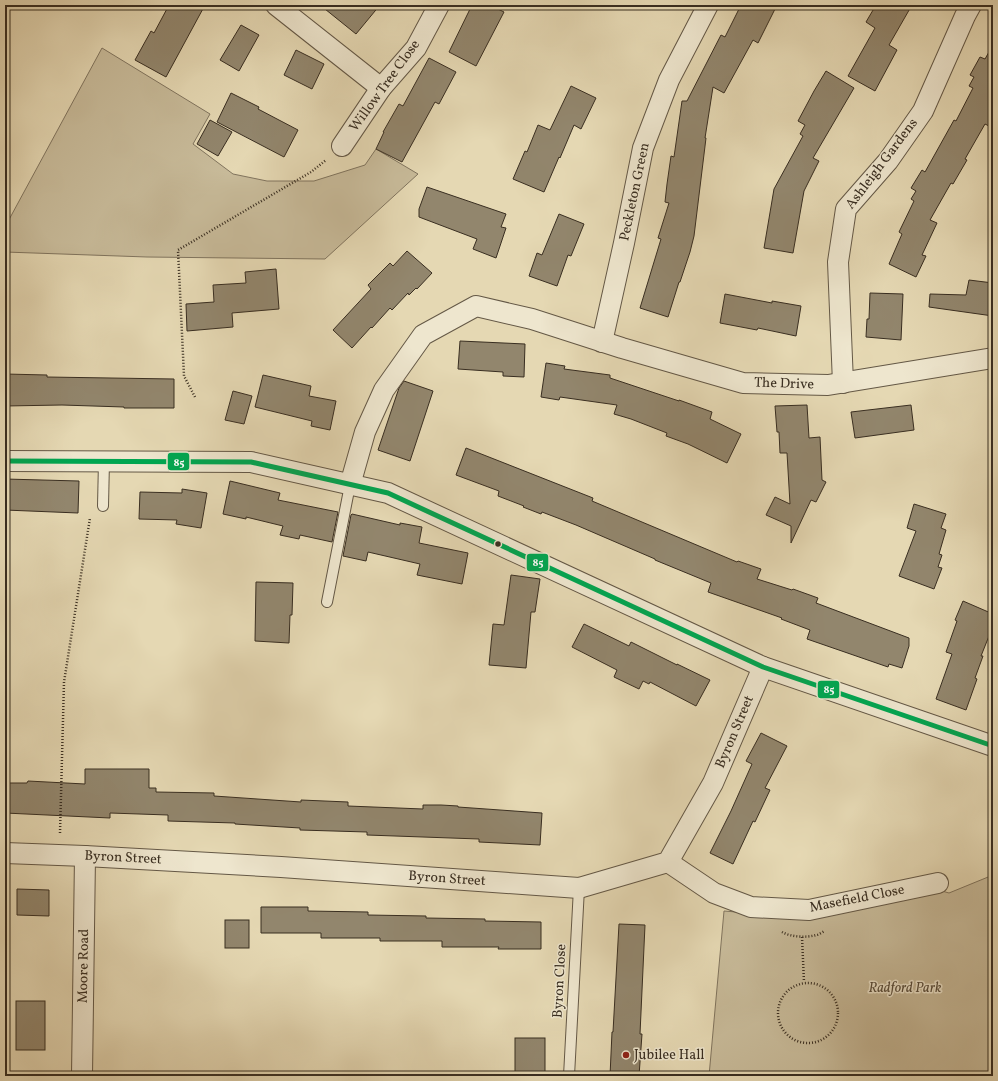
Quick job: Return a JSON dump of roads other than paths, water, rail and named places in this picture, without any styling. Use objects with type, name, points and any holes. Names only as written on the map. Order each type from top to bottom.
[{"type":"street","points":[[276,5],[381,88]]},
{"type":"street","name":"Willow Tree Close","points":[[342,146],[381,88],[416,48],[439,5]]},
{"type":"street","name":"Peckleton Green","points":[[602,342],[643,148],[669,80],[708,5]]},
{"type":"street","name":"Ashleigh Gardens","points":[[842,383],[838,262],[846,209],[888,161],[922,111],[971,5]]},
{"type":"street","name":"The Drive","points":[[350,485],[365,432],[384,390],[423,335],[476,306],[532,319],[602,342],[743,383],[828,385],[993,358]]},
{"type":"street","points":[[5,461],[251,462],[388,493],[763,667],[993,746]]},
{"type":"street","name":"Byron Street","points":[[5,853],[85,856],[289,868],[580,888],[668,862],[713,783],[763,667]]},
{"type":"street","name":"Moore Road","points":[[82,1076],[85,856]]},
{"type":"street","name":"Masefield Close","points":[[668,862],[714,893],[751,907],[809,910],[938,883]]},
{"type":"lane","points":[[103,506],[104,461]]},
{"type":"lane","points":[[327,602],[350,485]]},
{"type":"lane","name":"Byron Close","points":[[569,1076],[580,888]]},
{"type":"place","name":"Jubilee Hall","points":[[626,1055]]},
{"type":"park label","name":"Radford Park","points":[[905,988]]}]
